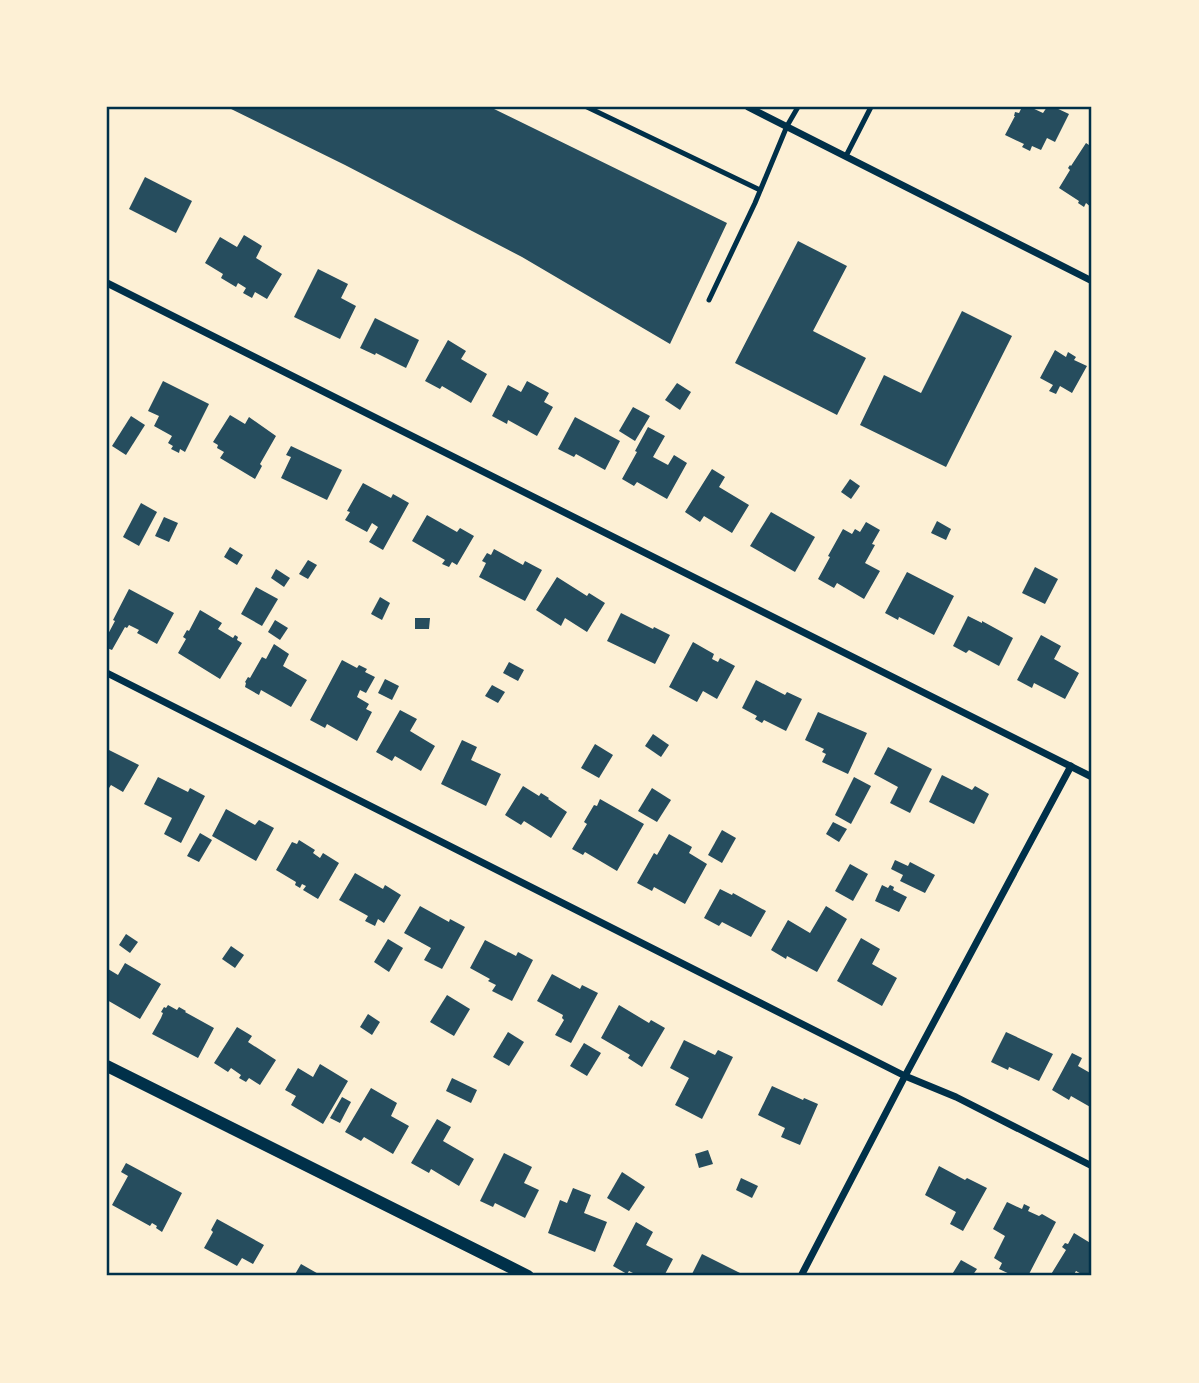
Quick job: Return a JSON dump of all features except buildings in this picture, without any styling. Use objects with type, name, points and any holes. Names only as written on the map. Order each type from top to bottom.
[{"type":"street","points":[[748,107],[1092,281]]},
{"type":"street","points":[[107,283],[1092,776]]},
{"type":"street","points":[[107,673],[905,1076],[956,1097],[1092,1166]]},
{"type":"street","points":[[801,1276],[1071,766]]},
{"type":"street","points":[[107,1066],[528,1276]]},
{"type":"lane","points":[[587,107],[760,190]]},
{"type":"lane","points":[[709,300],[798,107]]},
{"type":"lane","points":[[846,156],[871,107]]}]
